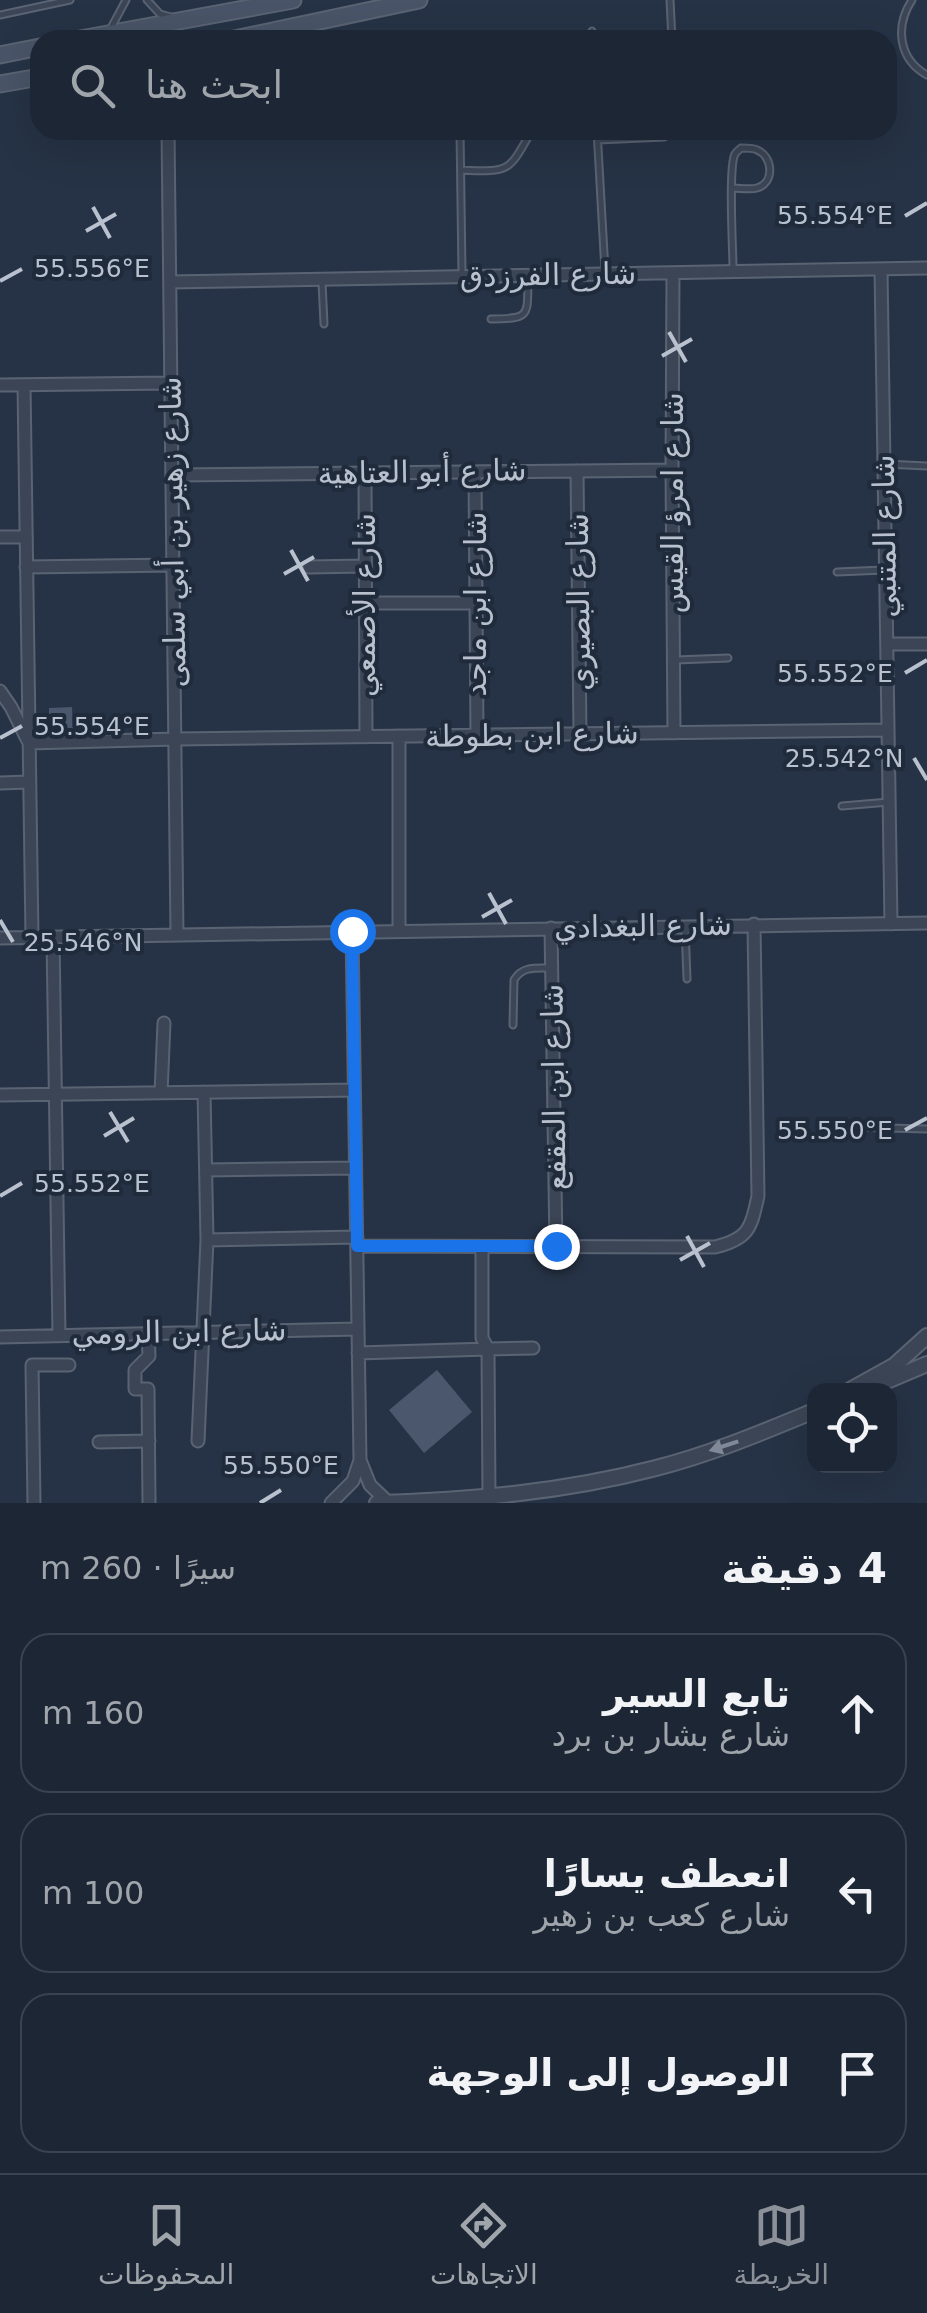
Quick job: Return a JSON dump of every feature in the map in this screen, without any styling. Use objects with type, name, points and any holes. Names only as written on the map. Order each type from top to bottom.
[{"type":"main road","points":[[129,30],[287,0]]},
{"type":"main road","points":[[277,30],[418,0]]},
{"type":"main road","points":[[0,55],[30,49]]},
{"type":"main road","points":[[0,84],[30,78]]},
{"type":"street","name":"شارع زهير بن أبي سلمى","points":[[168,140],[178,935]]},
{"type":"street","name":"شارع الفرزدق","points":[[170,282],[927,268]]},
{"type":"street","name":"شارع المتنبي","points":[[881,269],[891,924]]},
{"type":"street","name":"شارع امرؤ القيس","points":[[673,273],[674,733]]},
{"type":"street","points":[[0,385],[170,383]]},
{"type":"street","points":[[24,385],[32,937]]},
{"type":"street","name":"شارع أبو العتاهية","points":[[172,475],[672,470]]},
{"type":"street","name":"شارع البصيري","points":[[577,471],[580,734]]},
{"type":"street","name":"شارع ابن ماجد","points":[[475,472],[477,735]]},
{"type":"street","name":"شارع الأصمعي","points":[[365,473],[366,737]]},
{"type":"street","points":[[0,537],[26,537]]},
{"type":"street","points":[[26,567],[175,566]]},
{"type":"street","points":[[309,566],[364,566]]},
{"type":"street","points":[[365,604],[475,604]]},
{"type":"street","points":[[887,644],[927,644]]},
{"type":"street","points":[[0,691],[29,743]]},
{"type":"street","name":"شارع ابن بطوطة","points":[[29,743],[888,730]]},
{"type":"street","points":[[399,736],[399,931]]},
{"type":"street","points":[[0,782],[29,782]]},
{"type":"street","name":"شارع البغدادي","points":[[0,938],[927,923]]},
{"type":"street","points":[[207,1240],[357,1241],[482,1248],[715,1247],[734,1243],[746,1234],[758,1196],[754,924]]},
{"type":"street","name":"شارع ابن المقفع","points":[[551,928],[556,1246]]},
{"type":"street","points":[[352,931],[360,1460],[370,1485],[390,1503]]},
{"type":"street","points":[[54,937],[59,1335]]},
{"type":"street","points":[[161,1093],[164,1023]]},
{"type":"street","points":[[0,1095],[354,1090]]},
{"type":"street","points":[[198,1441],[207,1240],[204,1092]]},
{"type":"street","points":[[206,1170],[356,1168]]},
{"type":"street","points":[[482,1248],[482,1338],[488,1349],[488,1498]]},
{"type":"street","name":"شارع ابن الرومي","points":[[0,1337],[358,1328]]},
{"type":"street","points":[[148,1333],[148,1356],[135,1370],[136,1389],[148,1389],[149,1503]]},
{"type":"street","points":[[863,1383],[895,1365],[927,1336]]},
{"type":"street","points":[[358,1353],[533,1348]]},
{"type":"street","points":[[882,1383],[927,1364]]},
{"type":"street","points":[[34,1503],[32,1365],[70,1365]]},
{"type":"street","points":[[377,1503],[539,1492],[659,1468],[807,1414]]},
{"type":"street","points":[[99,1442],[149,1441]]},
{"type":"street","points":[[331,1503],[352,1481],[360,1460]]},
{"type":"lane","points":[[0,14],[70,0]]},
{"type":"lane","points":[[110,30],[126,0]]},
{"type":"lane","points":[[146,0],[160,14],[184,20]]},
{"type":"lane","points":[[670,0],[672,30]]},
{"type":"lane","points":[[912,0],[902,16],[901,37],[912,64],[927,74]]},
{"type":"lane","points":[[460,140],[462,276]]},
{"type":"lane","points":[[461,170],[506,169],[514,164],[527,140]]},
{"type":"lane","points":[[598,140],[605,274]]},
{"type":"lane","points":[[732,188],[760,188],[766,183],[771,172],[762,152],[740,148],[735,154],[732,188],[733,272]]},
{"type":"lane","points":[[492,319],[523,316],[527,309],[528,275]]},
{"type":"lane","points":[[322,279],[324,324]]},
{"type":"lane","points":[[884,464],[927,466]]},
{"type":"lane","points":[[837,572],[886,570]]},
{"type":"lane","points":[[673,660],[728,658]]},
{"type":"lane","points":[[842,806],[890,802]]},
{"type":"lane","points":[[686,926],[687,979]]},
{"type":"lane","points":[[513,1025],[516,975],[528,969],[552,968]]},
{"type":"lane","points":[[849,1126],[927,1129]]},
{"type":"building","points":[[72,707],[73,732],[49,733],[49,708]]},
{"type":"building","points":[[437,1370],[472,1412],[424,1453],[389,1410]]},
{"type":"route","points":[[352,931],[357,1246],[556,1246]]}]
